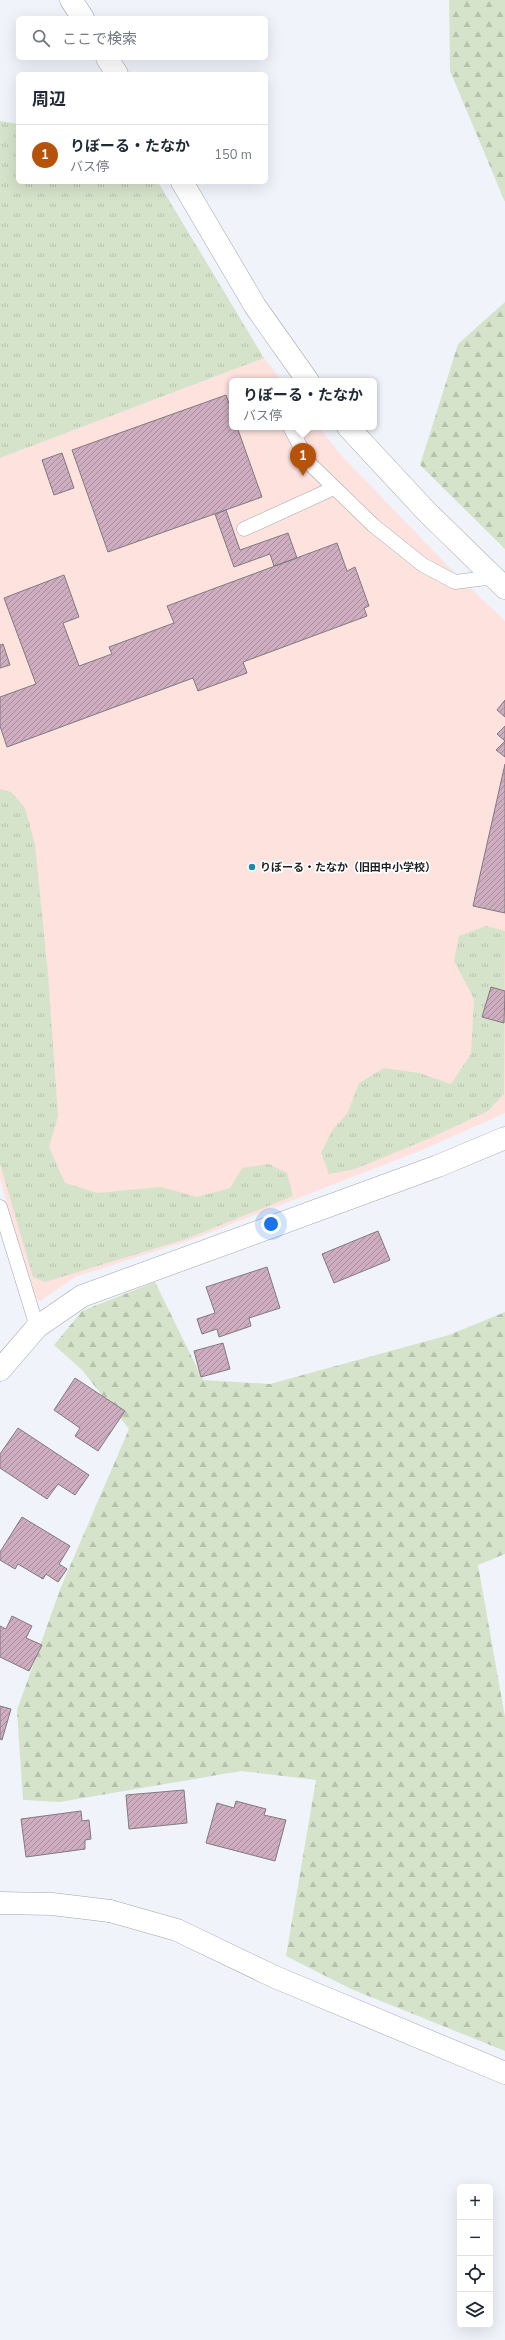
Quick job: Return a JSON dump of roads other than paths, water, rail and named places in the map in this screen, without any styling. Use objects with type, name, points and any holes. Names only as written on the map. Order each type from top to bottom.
[{"type":"street","points":[[71,0],[82,16]]},
{"type":"street","points":[[108,60],[116,72]]},
{"type":"street","points":[[183,184],[255,306],[300,377]]},
{"type":"street","points":[[351,430],[426,511],[499,582]]},
{"type":"street","points":[[0,1370],[37,1327],[82,1296],[438,1166],[505,1138]]},
{"type":"street","points":[[0,1903],[52,1904],[110,1911],[177,1930],[275,1977],[505,2073]]},
{"type":"lane","points":[[292,430],[309,463],[374,525],[423,565],[455,582],[499,582]]},
{"type":"lane","points":[[244,529],[334,488]]},
{"type":"lane","points":[[0,1207],[37,1327]]},
{"type":"place","name":"りぼーる・たなか","points":[[303,476]]},
{"type":"place","name":"りぼーる・たなか（旧田中小学校）","points":[[252,867]]}]
